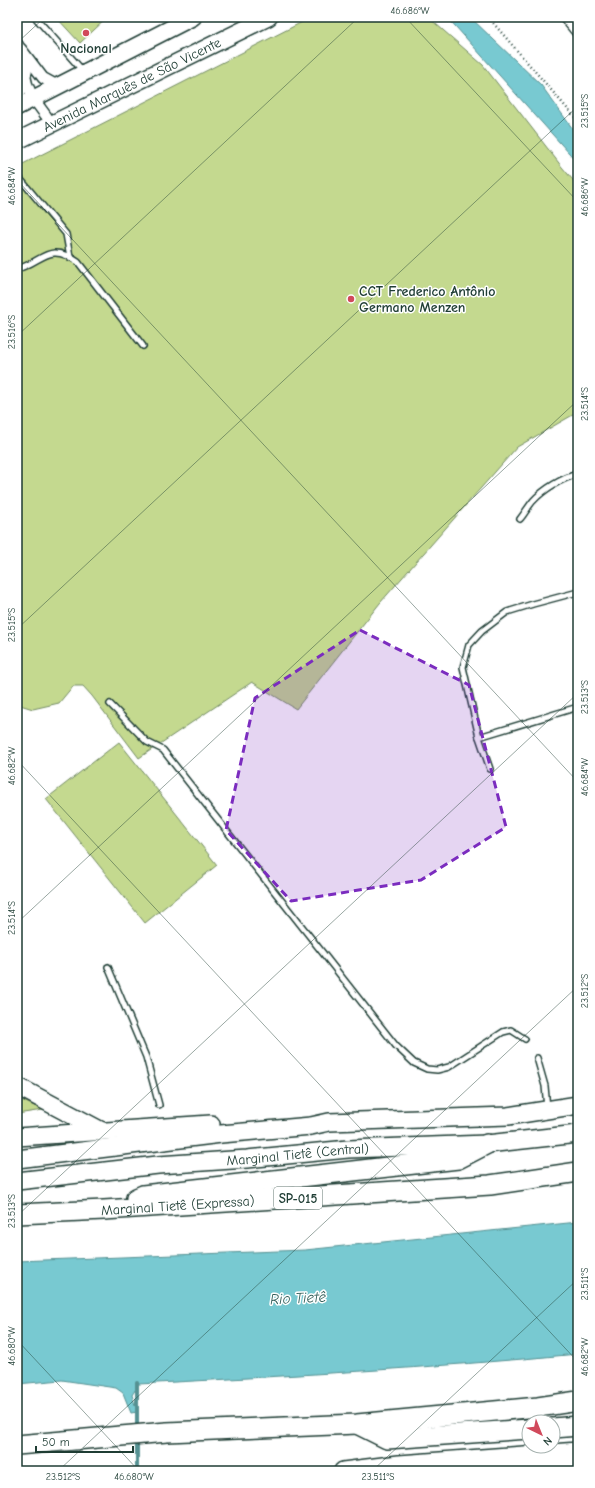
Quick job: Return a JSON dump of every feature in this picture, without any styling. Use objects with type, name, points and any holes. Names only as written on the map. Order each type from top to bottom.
[{"type":"highway","points":[[17,1086],[100,1130]]},
{"type":"highway","points":[[17,1159],[221,1134],[311,1126],[329,1122],[508,1116],[578,1105]]},
{"type":"highway","points":[[17,1136],[297,1119],[310,1119],[329,1122]]},
{"type":"highway","name":"Marginal Tietê (Central)","points":[[17,1181],[158,1165],[247,1159],[348,1149],[487,1144],[578,1134]]},
{"type":"highway","points":[[104,1210],[143,1195],[458,1159],[487,1144]]},
{"type":"highway","name":"Marginal Tietê (Expressa)","points":[[17,1214],[104,1210],[490,1185],[578,1172]]},
{"type":"highway","points":[[17,1445],[167,1432],[357,1424],[578,1401]]},
{"type":"highway","points":[[357,1424],[388,1439],[521,1430]]},
{"type":"highway","points":[[561,1427],[578,1426]]},
{"type":"highway","points":[[342,1471],[405,1468],[578,1451]]},
{"type":"highway","points":[[454,1471],[499,1471],[578,1464]]},
{"type":"main road","points":[[17,107],[193,17]]},
{"type":"main road","name":"Avenida Marquês de São Vicente","points":[[17,141],[268,17]]},
{"type":"main road","points":[[17,92],[24,70]]},
{"type":"street","points":[[565,17],[578,33]]},
{"type":"street","points":[[17,45],[28,84],[34,98],[52,124]]},
{"type":"street","points":[[17,45],[43,78],[50,82],[61,84]]},
{"type":"lane","points":[[35,17],[84,72]]},
{"type":"lane","points":[[17,175],[66,234],[70,257]]},
{"type":"lane","points":[[17,269],[50,253],[70,257],[78,262],[143,346]]},
{"type":"lane","points":[[520,519],[533,501],[545,491],[569,476],[578,474]]},
{"type":"lane","points":[[490,769],[479,737],[463,667],[469,646],[482,630],[507,612],[578,592]]},
{"type":"lane","points":[[110,704],[146,742],[163,750],[396,1046],[414,1063],[427,1069],[438,1070],[449,1067],[503,1032],[511,1030],[524,1039]]},
{"type":"lane","points":[[479,737],[578,707]]},
{"type":"lane","points":[[108,967],[146,1057],[159,1105]]},
{"type":"lane","points":[[537,1058],[545,1086],[547,1110]]},
{"type":"path","points":[[488,17],[578,121]]},
{"type":"highlighted area","points":[[360,630],[469,685],[506,827],[421,880],[291,901],[226,830],[255,698]]},
{"type":"green space","points":[[56,17],[108,17],[80,43]]},
{"type":"green space","name":"CCT Frederico Antônio Germano Menzen","points":[[312,17],[428,17],[483,65],[578,186],[578,412],[517,447],[380,603],[296,709],[252,682],[139,758],[83,686],[73,686],[59,703],[33,709],[17,704],[17,167]]},
{"type":"green space","points":[[119,742],[217,865],[145,923],[46,799]]},
{"type":"green space","points":[[17,1098],[43,1110],[17,1114]]},
{"type":"water","points":[[447,17],[470,17],[541,85],[578,136],[578,163]]},
{"type":"water","name":"Rio Tietê","points":[[578,1222],[578,1354],[414,1368],[139,1384],[132,1395],[137,1412],[131,1413],[123,1393],[116,1388],[62,1380],[17,1384],[17,1261],[305,1250]]},
{"type":"waterway","points":[[137,1383],[137,1431]]},
{"type":"waterway","points":[[137,1439],[137,1471]]},
{"type":"place","name":"Nacional","points":[[86,33]]},
{"type":"place","name":"CCT Frederico Antônio Germano Menzen","points":[[351,299]]}]
